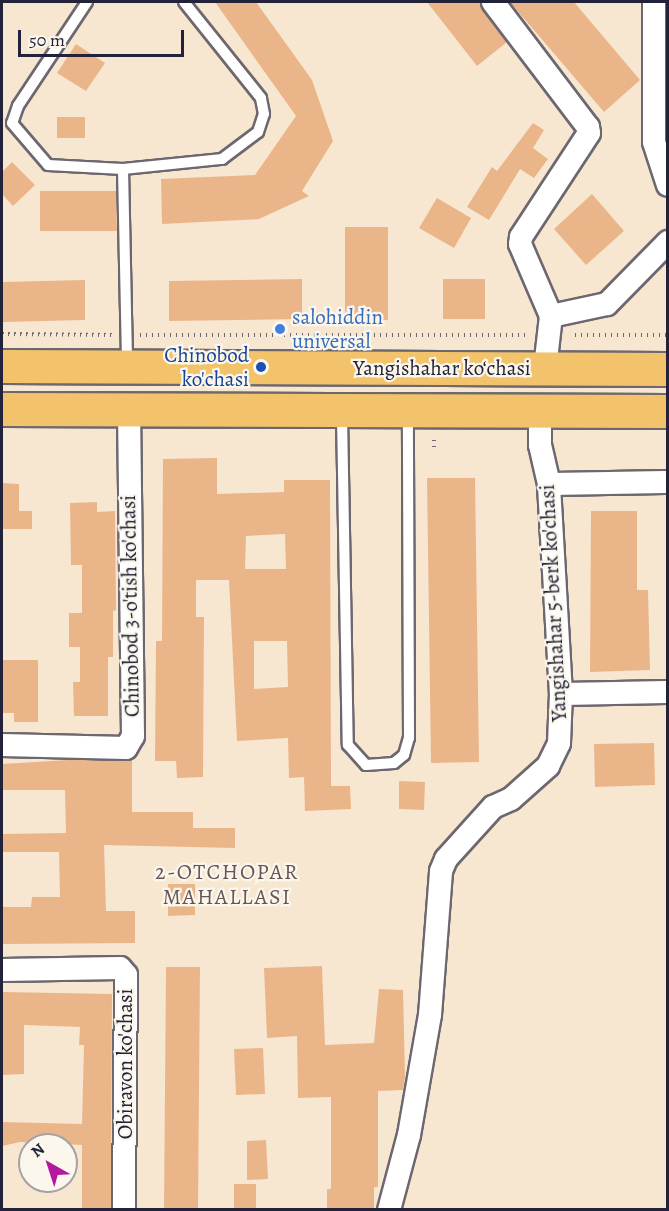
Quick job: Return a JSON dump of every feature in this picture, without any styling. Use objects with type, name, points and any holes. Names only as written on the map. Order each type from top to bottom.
[{"type":"main road","name":"Yangishahar ko‘chasi","points":[[12,366],[127,351],[239,367],[668,369]]},
{"type":"main road","points":[[12,366],[13,409]]},
{"type":"main road","points":[[239,367],[240,410]]},
{"type":"main road","name":"Yangishahar ko‘chasi","points":[[13,409],[668,411]]},
{"type":"street","points":[[492,2],[588,127],[589,134],[521,237],[520,244],[549,326],[545,368]]},
{"type":"street","points":[[654,2],[661,26],[654,142],[668,185]]},
{"type":"street","points":[[549,326],[607,304],[668,242]]},
{"type":"street","name":"Chinobod 3-o'tish ko'chasi","points":[[2,745],[126,748],[133,736],[129,410]]},
{"type":"street","name":"Yangishahar 5-berk ko'chasi","points":[[389,1209],[409,1136],[430,1015],[441,872],[446,859],[493,807],[511,799],[548,766],[559,743],[561,694],[549,484],[540,445],[540,411]]},
{"type":"street","points":[[549,484],[668,482]]},
{"type":"street","points":[[561,694],[668,692]]},
{"type":"street","name":"Obiravon ko'chasi","points":[[2,970],[120,968],[126,975],[124,1209]]},
{"type":"lane","points":[[87,2],[18,106],[12,123],[48,165],[123,169],[222,159],[258,132],[264,114],[261,98],[184,2]]},
{"type":"lane","points":[[123,169],[127,351]]},
{"type":"lane","points":[[342,410],[348,745],[366,765],[394,763],[404,755],[409,738],[408,410]]},
{"type":"path","points":[[2,334],[127,351],[549,326],[668,334]]},
{"type":"building","points":[[215,2],[256,2],[312,80],[333,141],[302,191],[309,196],[259,219],[162,224],[161,179],[255,175],[296,116]]},
{"type":"building","points":[[427,2],[480,2],[507,42],[477,66]]},
{"type":"building","points":[[510,2],[574,2],[640,80],[604,112]]},
{"type":"building","points":[[76,44],[105,63],[86,91],[57,73]]},
{"type":"building","points":[[57,117],[85,117],[85,138],[57,138]]},
{"type":"building","points":[[533,123],[544,130],[533,148],[548,159],[534,178],[520,169],[489,220],[467,207],[492,167],[497,171]]},
{"type":"building","points":[[12,162],[35,185],[13,206],[2,194],[2,172]]},
{"type":"building","points":[[40,191],[116,191],[117,231],[40,231]]},
{"type":"building","points":[[592,194],[624,231],[586,265],[554,229]]},
{"type":"building","points":[[437,198],[471,218],[454,248],[419,228]]},
{"type":"building","points":[[345,227],[388,227],[388,320],[345,320]]},
{"type":"building","points":[[302,279],[302,319],[169,321],[169,281]]},
{"type":"building","points":[[443,279],[485,279],[485,319],[443,319]]},
{"type":"building","points":[[85,280],[85,320],[2,322],[2,282]]},
{"type":"building","points":[[217,458],[217,494],[284,492],[284,480],[330,480],[331,786],[350,786],[351,809],[305,811],[304,777],[289,778],[288,738],[237,741],[229,580],[196,580],[196,617],[204,617],[203,777],[177,778],[176,761],[155,761],[156,641],[162,641],[163,459]],"holes":[[[285,534],[286,569],[245,569],[246,536]],[[254,641],[287,641],[288,687],[254,689]]]},
{"type":"building","points":[[427,478],[475,478],[479,762],[431,763]]},
{"type":"building","points":[[2,483],[19,484],[19,511],[32,511],[32,529],[2,529]]},
{"type":"building","points":[[97,502],[97,512],[115,511],[116,610],[113,611],[113,657],[108,657],[108,716],[74,716],[73,682],[80,682],[80,647],[69,647],[69,613],[82,613],[82,565],[71,565],[70,503]]},
{"type":"building","points":[[591,511],[637,511],[637,590],[648,590],[650,670],[590,672]]},
{"type":"building","points":[[2,660],[38,660],[38,722],[14,722],[14,713],[2,713]]},
{"type":"building","points":[[654,743],[655,785],[595,787],[594,744]]},
{"type":"building","points":[[68,760],[132,760],[132,812],[193,812],[193,828],[235,828],[235,848],[104,845],[106,911],[135,911],[135,943],[2,944],[2,907],[31,907],[32,897],[60,897],[59,852],[2,852],[2,834],[66,833],[65,790],[2,790],[2,764]]},
{"type":"building","points":[[399,781],[425,782],[424,810],[399,809]]},
{"type":"building","points":[[168,884],[195,884],[195,915],[168,916]]},
{"type":"building","points":[[322,966],[325,1045],[374,1043],[379,989],[403,990],[405,1077],[403,1090],[378,1091],[378,1187],[374,1187],[374,1209],[327,1209],[327,1189],[331,1189],[331,1097],[298,1098],[297,1036],[267,1038],[264,968]]},
{"type":"building","points":[[166,967],[200,967],[198,1209],[164,1209]]},
{"type":"building","points":[[2,992],[112,994],[111,1209],[82,1209],[82,1145],[78,1145],[78,1133],[18,1133],[18,1142],[2,1146],[2,1122],[82,1124],[84,1045],[79,1045],[80,1027],[24,1025],[24,1074],[2,1075]]},
{"type":"building","points":[[263,1048],[265,1094],[236,1095],[234,1049]]},
{"type":"building","points":[[266,1140],[268,1179],[247,1180],[247,1141]]},
{"type":"building","points":[[234,1184],[256,1184],[256,1209],[234,1209]]},
{"type":"place","name":"salohiddin universal","points":[[280,329]]},
{"type":"place","name":"Chinobod ko'chasi","points":[[261,367]]},
{"type":"district","name":"2-OTCHOPAR MAHALLASI","points":[[227,884]]}]
